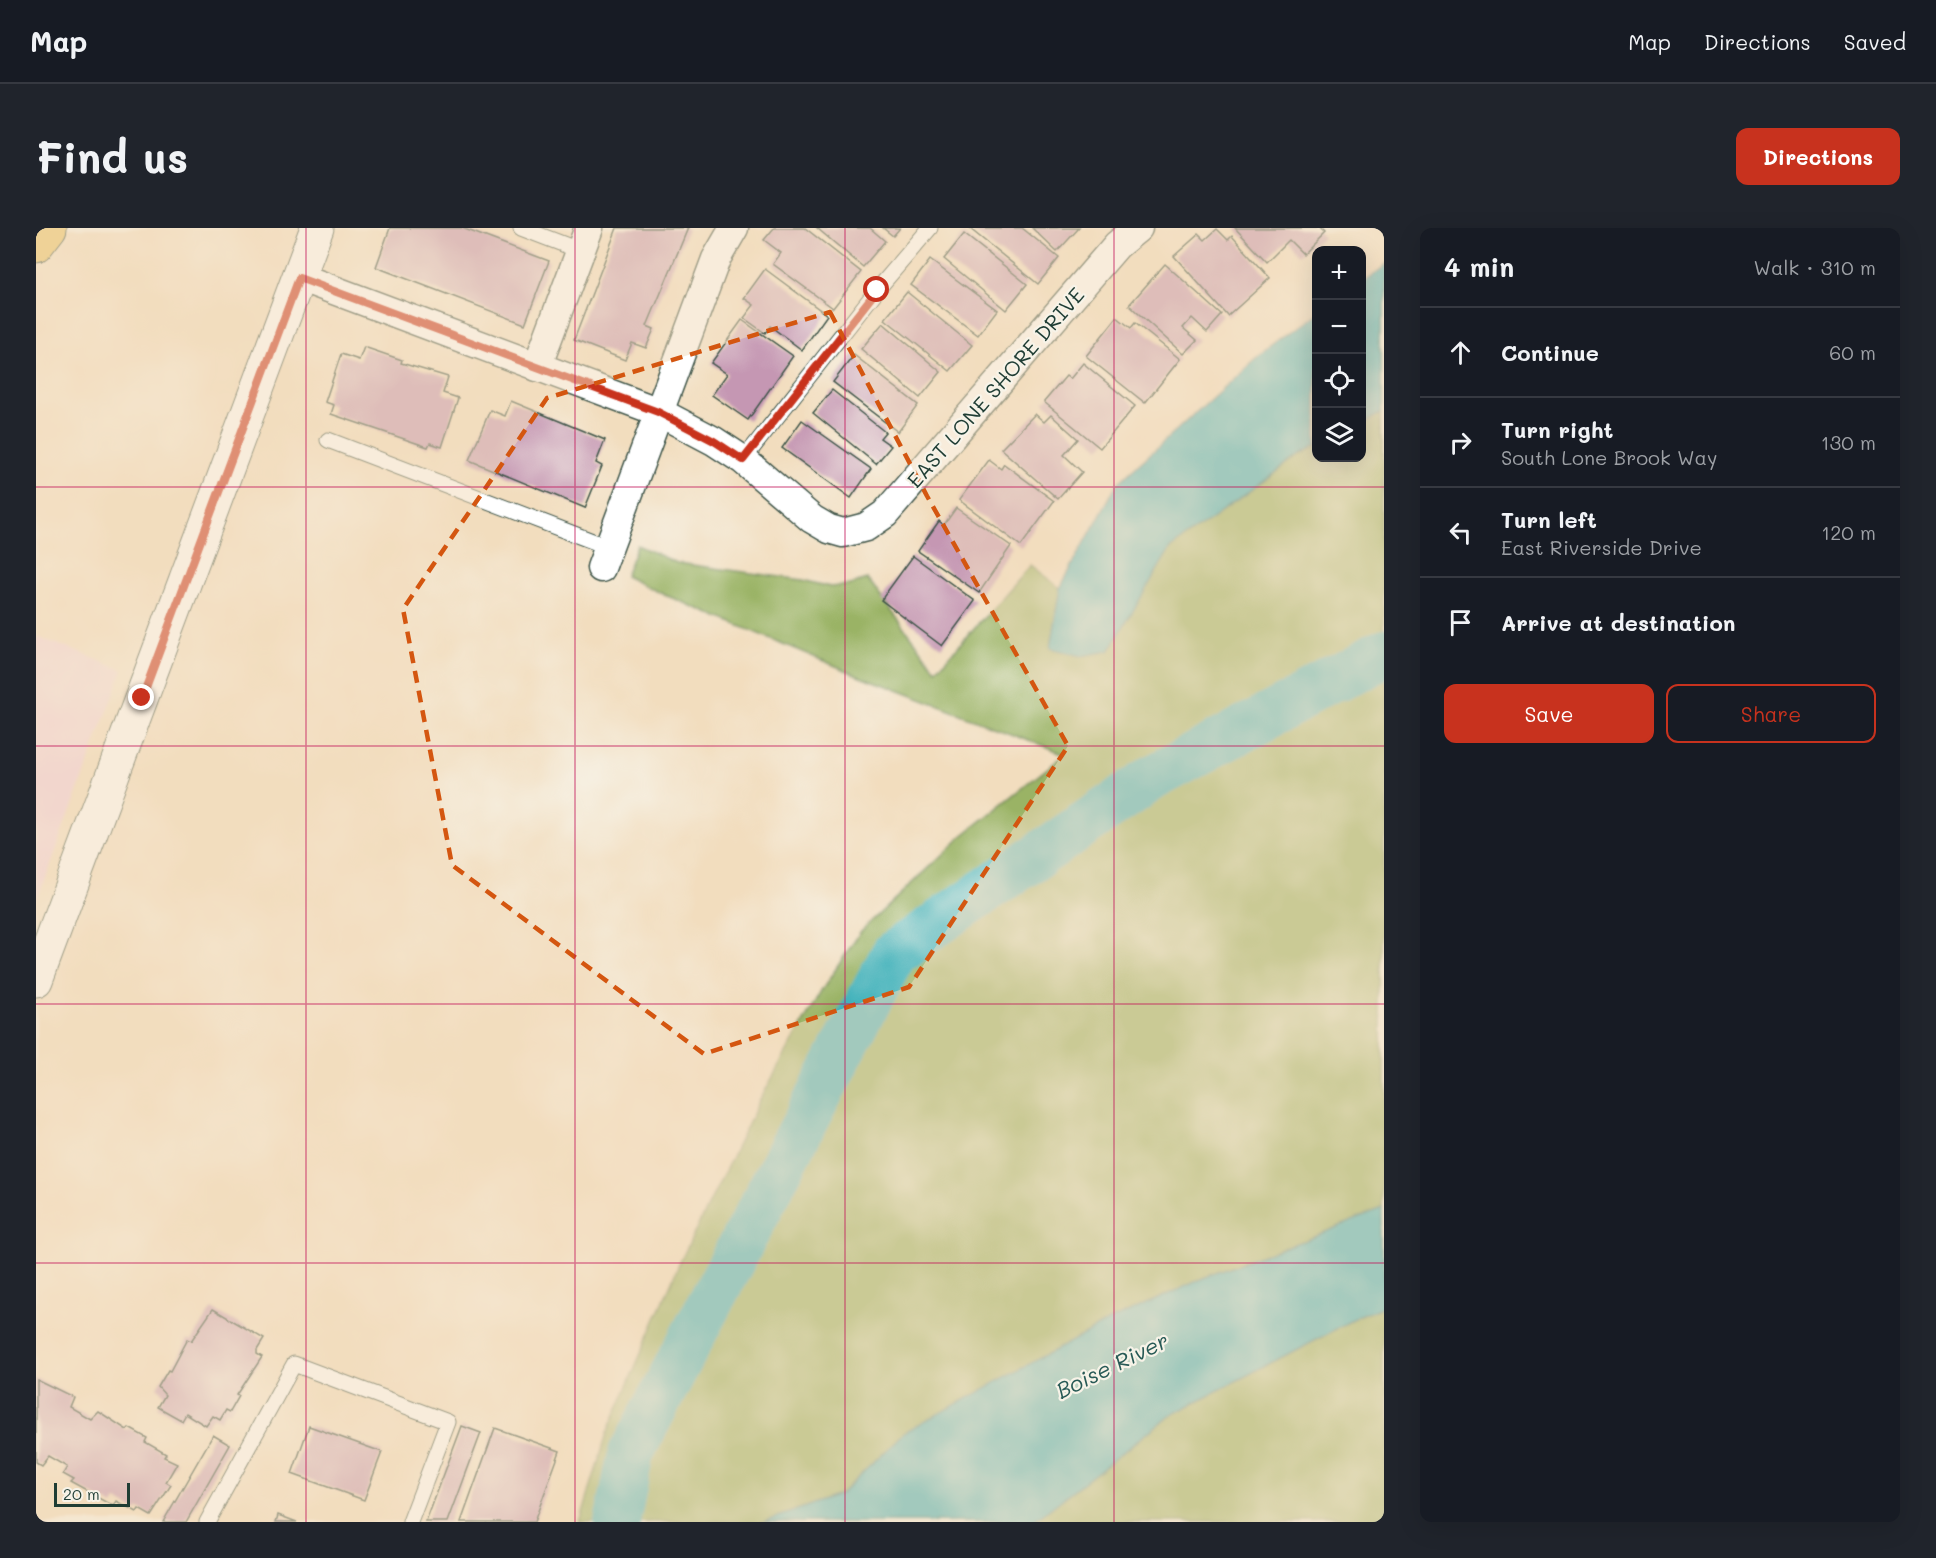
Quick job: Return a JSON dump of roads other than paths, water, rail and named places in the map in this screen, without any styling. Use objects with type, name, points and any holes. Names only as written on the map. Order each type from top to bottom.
[{"type":"highway","points":[[36,246],[50,228]]},
{"type":"street","points":[[36,980],[318,228]]},
{"type":"street","points":[[604,557],[716,259],[734,228]]},
{"type":"street","name":"EAST LONE SHORE DRIVE","points":[[743,460],[812,519],[828,529],[843,533],[866,527],[885,514],[1117,245],[1138,228]]},
{"type":"street","points":[[537,367],[585,239]]},
{"type":"street","points":[[299,278],[658,412],[714,441],[743,460]]},
{"type":"lane","points":[[521,228],[585,239]]},
{"type":"lane","points":[[743,460],[877,290],[930,228]]},
{"type":"lane","points":[[328,440],[604,557]]},
{"type":"lane","points":[[207,1522],[294,1364],[448,1422],[410,1522]]},
{"type":"water","points":[[1384,263],[1384,411],[1366,421],[1366,300],[1366,276]]},
{"type":"water","points":[[1312,315],[1312,449],[1299,456],[1170,549],[1109,651],[1081,656],[1050,648],[1060,588],[1117,484],[1259,355]]},
{"type":"water","name":"Boise River","points":[[1384,1210],[1384,1307],[1353,1320],[1169,1416],[1033,1522],[764,1522],[841,1494],[903,1433],[1107,1322],[1204,1278]]},
{"type":"waterway","points":[[617,1522],[631,1453],[894,953],[1154,777],[1384,654]]}]
